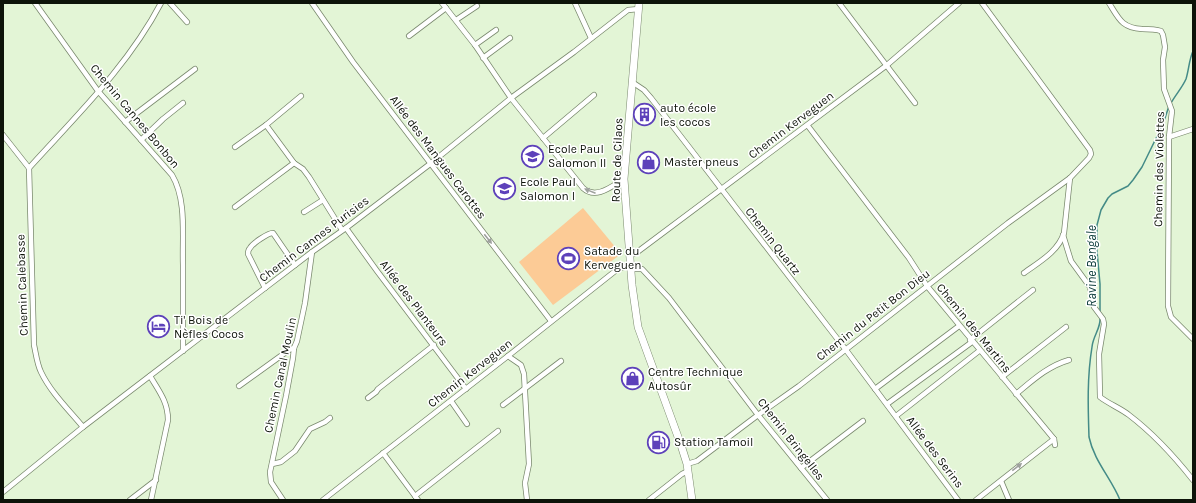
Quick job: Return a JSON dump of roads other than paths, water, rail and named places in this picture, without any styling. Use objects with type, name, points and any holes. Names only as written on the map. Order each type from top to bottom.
[{"type":"main road","name":"Route de Cilaos","points":[[639,6],[624,179],[631,267],[638,327],[681,445],[687,468],[692,500]]},
{"type":"street","name":"Chemin Cannes Bonbon","points":[[35,3],[98,91],[172,175],[176,183],[179,192],[182,217],[183,351]]},
{"type":"street","points":[[3,135],[29,168],[98,91],[135,46],[161,3]]},
{"type":"street","points":[[170,3],[187,22]]},
{"type":"street","name":"Allée des Mangues Carottes","points":[[312,3],[353,62],[551,321]]},
{"type":"street","points":[[442,3],[475,45],[511,98],[583,188],[589,193],[596,194],[624,179]]},
{"type":"street","points":[[575,3],[591,38]]},
{"type":"street","points":[[839,3],[915,103]]},
{"type":"street","name":"Chemin Kerveguen","points":[[630,255],[636,253],[808,126],[887,65],[960,3]]},
{"type":"street","name":"Chemin du Petit Bon Dieu","points":[[649,500],[682,474],[687,468],[799,386],[1008,223],[1070,178],[1089,158],[1090,150],[982,3]]},
{"type":"street","name":"Chemin des Violettes","points":[[1109,3],[1119,19],[1126,26],[1135,29],[1161,31],[1163,35],[1165,48],[1163,60],[1164,89],[1172,111],[1169,137],[1168,306],[1171,317],[1193,339]]},
{"type":"street","points":[[456,20],[477,6]]},
{"type":"street","name":"Chemin Cannes Purisies","points":[[3,492],[150,376],[430,164],[511,98],[628,10],[639,6]]},
{"type":"street","points":[[409,36],[446,8]]},
{"type":"street","points":[[475,45],[496,30]]},
{"type":"street","points":[[483,58],[510,38]]},
{"type":"street","points":[[125,122],[195,69]]},
{"type":"street","name":"Chemin Quartz","points":[[632,82],[644,90],[651,98],[896,416]]},
{"type":"street","points":[[235,147],[266,125],[301,96]]},
{"type":"street","points":[[543,138],[594,96]]},
{"type":"street","points":[[141,140],[163,119],[183,103]]},
{"type":"street","name":"Allée des Planteurs","points":[[266,125],[294,163],[303,169],[344,229],[434,345],[466,389]]},
{"type":"street","name":"Chemin des Martins","points":[[808,126],[909,258],[927,286],[971,341],[1054,439]]},
{"type":"street","points":[[1169,137],[1193,129]]},
{"type":"street","points":[[235,207],[294,163]]},
{"type":"street","name":"Chemin Calebasse","points":[[29,168],[34,345],[36,359],[40,372],[48,385],[83,428]]},
{"type":"street","points":[[1024,273],[1053,251],[1059,245],[1064,235],[1070,178]]},
{"type":"street","points":[[304,212],[323,200]]},
{"type":"street","points":[[265,288],[248,254],[248,250],[251,246],[269,233],[273,233],[295,265]]},
{"type":"street","points":[[1064,235],[1071,261],[1090,287],[1094,307],[1104,324],[1099,354],[1100,396],[1129,415],[1155,438],[1167,449],[1193,480]]},
{"type":"street","name":"Chemin Canal Moulin","points":[[283,500],[270,479],[294,348],[297,342],[306,303],[312,252]]},
{"type":"street","name":"Chemin Kerveguen","points":[[323,500],[619,268],[631,267]]},
{"type":"street","name":"Chemin Bringelles","points":[[631,267],[642,269],[670,298],[758,415],[827,500]]},
{"type":"street","points":[[887,404],[971,341],[1033,290]]},
{"type":"street","points":[[875,389],[959,326]]},
{"type":"street","points":[[1002,377],[1066,327]]},
{"type":"street","points":[[368,398],[434,345]]},
{"type":"street","points":[[239,386],[294,348]]},
{"type":"street","points":[[896,416],[979,350]]},
{"type":"street","points":[[508,356],[523,368],[524,374],[529,464],[525,483],[528,500]]},
{"type":"street","points":[[1016,394],[1056,364],[1069,360]]},
{"type":"street","points":[[503,405],[561,361]]},
{"type":"street","points":[[150,376],[165,401],[168,410],[168,420],[151,500]]},
{"type":"street","points":[[451,401],[467,424]]},
{"type":"street","name":"Allée des Serins","points":[[896,416],[958,500]]},
{"type":"street","points":[[272,464],[279,463],[295,451],[310,429],[330,418]]},
{"type":"street","points":[[801,468],[864,420]]},
{"type":"street","points":[[384,453],[417,498],[498,431]]},
{"type":"street","points":[[976,500],[1054,439],[1055,445]]},
{"type":"street","points":[[130,500],[156,480]]},
{"type":"street","points":[[1001,481],[1009,500]]},
{"type":"waterway","name":"Ravine Bengale","points":[[1171,103],[1186,79],[1193,51]]},
{"type":"waterway","name":"Ravine Bengale","points":[[1100,312],[1097,225],[1101,210],[1108,198],[1112,194],[1128,186],[1142,167],[1163,124],[1169,106]]},
{"type":"waterway","name":"Ravine Bengale","points":[[1100,318],[1090,358],[1088,403],[1089,437],[1091,446],[1120,500]]},
{"type":"place","name":"auto école les cocos","points":[[645,115]]},
{"type":"place","name":"Ecole Paul Salomon II","points":[[532,156]]},
{"type":"place","name":"Master pneus","points":[[648,162]]},
{"type":"place","name":"Ecole Paul Salomon I","points":[[504,189]]},
{"type":"place","name":"Satade du Kerveguen","points":[[569,258]]},
{"type":"place","name":"Ti' Bois de Nèfles Cocos","points":[[158,327]]},
{"type":"place","name":"Centre Technique Autosûr","points":[[633,379]]},
{"type":"place","name":"Station Tamoil","points":[[659,442]]}]
